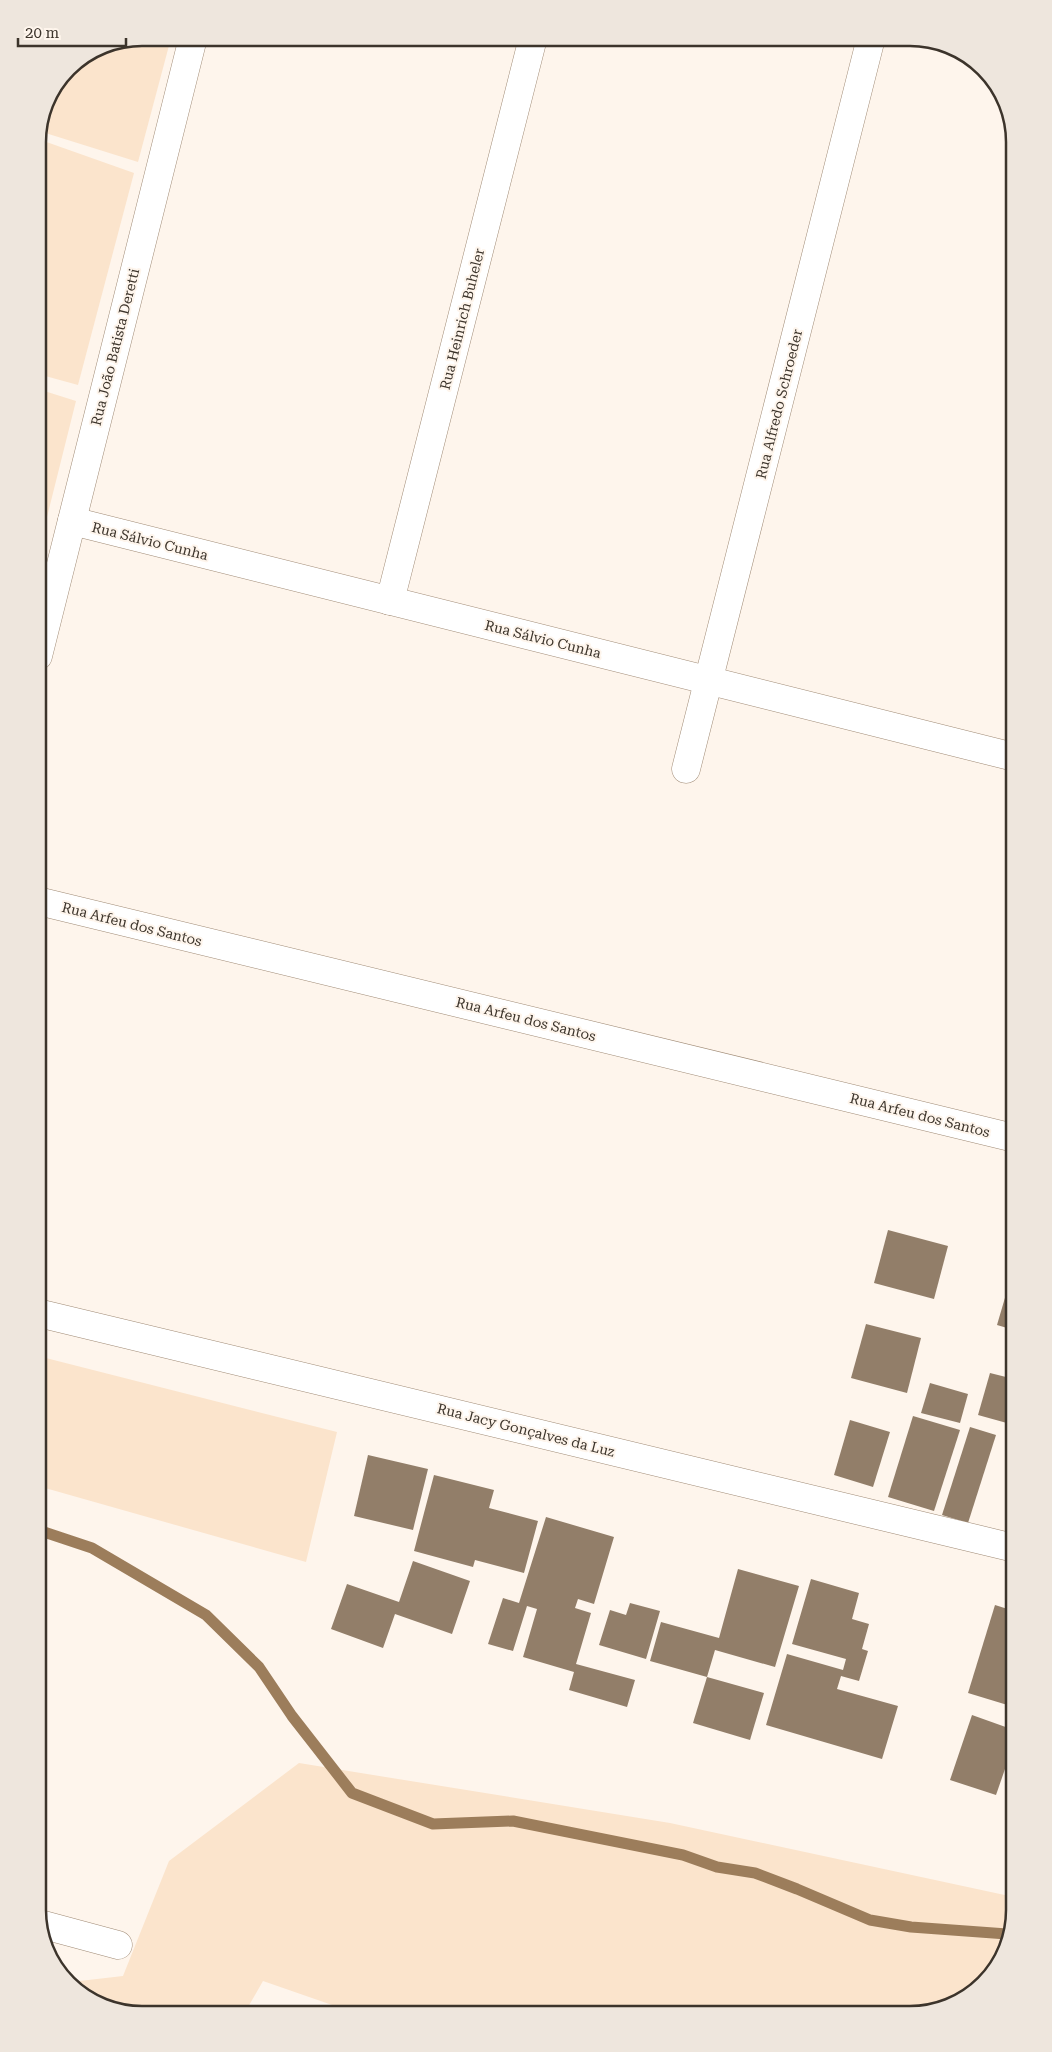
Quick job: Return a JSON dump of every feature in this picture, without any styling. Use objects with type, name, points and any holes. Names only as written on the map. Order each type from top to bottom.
[{"type":"street","name":"Rua João Batista Deretti","points":[[46,624],[191,46]]},
{"type":"street","name":"Rua Heinrich Buheler","points":[[390,601],[531,46]]},
{"type":"street","name":"Rua Alfredo Schroeder","points":[[686,769],[869,46]]},
{"type":"street","name":"Rua Sálvio Cunha","points":[[72,521],[1006,755]]},
{"type":"street","name":"Rua Arfeu dos Santos","points":[[46,903],[1006,1136]]},
{"type":"street","name":"Rua Jacy Gonçalves da Luz","points":[[46,1315],[1006,1546]]},
{"type":"street","points":[[48,1926],[118,1945]]},
{"type":"shaded area","points":[[169,46],[138,162],[46,133],[50,117],[56,100],[66,84],[74,74],[94,59],[111,51],[130,47]]},
{"type":"shaded area","points":[[46,142],[134,173],[78,385],[46,376]]},
{"type":"shaded area","points":[[46,392],[76,401],[46,521]]},
{"type":"shaded area","points":[[46,1358],[337,1432],[306,1562],[46,1488]]},
{"type":"shaded area","points":[[299,1763],[670,1823],[1006,1895],[1006,1910],[1001,1941],[990,1963],[982,1973],[958,1993],[941,2001],[916,2006],[335,2006],[263,1981],[249,2006],[136,2006],[111,2001],[94,1993],[78,1981],[123,1976],[169,1861]]},
{"type":"building","points":[[888,1230],[948,1246],[934,1299],[874,1283]]},
{"type":"building","points":[[1006,1294],[1006,1328],[997,1325]]},
{"type":"building","points":[[866,1324],[921,1338],[907,1393],[851,1378]]},
{"type":"building","points":[[990,1373],[1006,1377],[1006,1423],[978,1415]]},
{"type":"building","points":[[930,1383],[968,1394],[960,1423],[921,1413]]},
{"type":"building","points":[[913,1416],[960,1430],[934,1511],[888,1497]]},
{"type":"building","points":[[850,1420],[890,1432],[873,1487],[834,1475]]},
{"type":"building","points":[[970,1427],[996,1435],[968,1523],[942,1515]]},
{"type":"building","points":[[368,1455],[428,1469],[413,1530],[354,1516]]},
{"type":"building","points":[[434,1475],[494,1490],[489,1508],[538,1521],[524,1573],[475,1560],[473,1567],[414,1551]]},
{"type":"building","points":[[546,1517],[614,1537],[594,1604],[578,1599],[575,1608],[591,1613],[576,1664],[635,1680],[627,1707],[569,1690],[574,1672],[523,1657],[537,1609],[527,1606],[513,1651],[488,1644],[503,1598],[519,1603]]},
{"type":"building","points":[[413,1561],[470,1581],[452,1634],[395,1614],[383,1648],[331,1629],[347,1584],[399,1602]]},
{"type":"building","points":[[738,1569],[799,1586],[775,1667],[715,1650],[707,1677],[650,1661],[661,1622],[719,1638]]},
{"type":"building","points":[[811,1579],[859,1593],[852,1619],[869,1624],[862,1649],[868,1651],[859,1681],[841,1676],[837,1689],[898,1706],[882,1759],[766,1725],[787,1654],[843,1670],[846,1659],[792,1644]]},
{"type":"building","points":[[630,1603],[660,1611],[646,1659],[599,1645],[610,1610],[626,1615]]},
{"type":"building","points":[[995,1605],[1006,1608],[1006,1705],[968,1693]]},
{"type":"building","points":[[707,1677],[764,1693],[750,1740],[693,1723]]},
{"type":"building","points":[[972,1715],[1006,1727],[1006,1766],[996,1795],[950,1780]]},
{"type":"waterway","points":[[46,1533],[92,1548],[206,1615],[259,1667],[292,1716],[352,1793],[433,1824],[513,1821],[683,1855],[717,1867],[755,1873],[870,1920],[911,1927],[1002,1934]]}]
